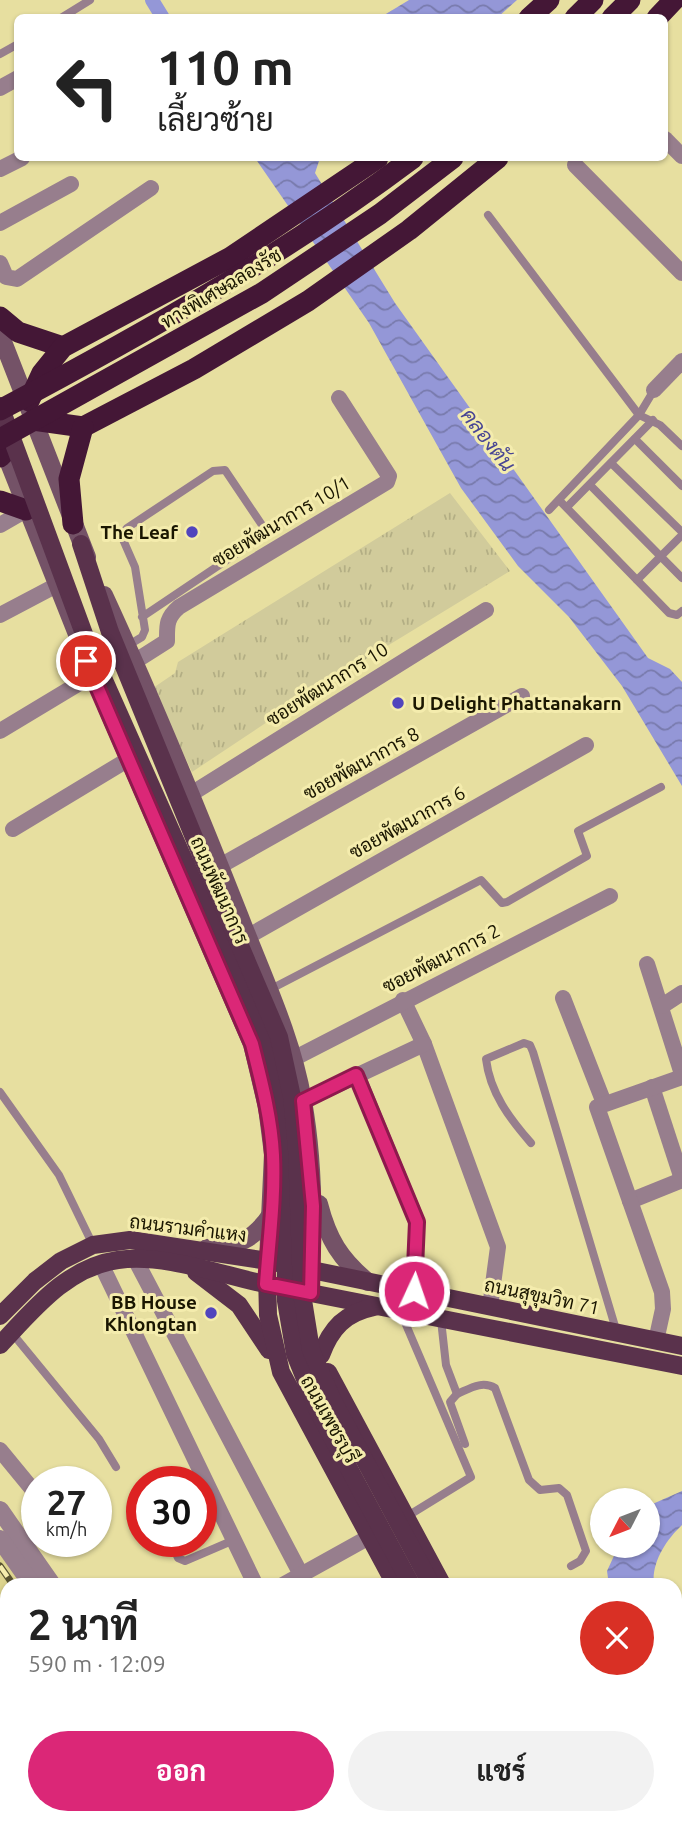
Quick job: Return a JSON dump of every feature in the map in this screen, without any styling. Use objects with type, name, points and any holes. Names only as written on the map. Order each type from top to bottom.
[{"type":"highway","points":[[533,14],[549,0]]},
{"type":"highway","points":[[579,14],[593,0]]},
{"type":"highway","points":[[616,14],[630,0]]},
{"type":"highway","points":[[661,14],[674,0]]},
{"type":"highway","points":[[83,427],[34,411],[66,346],[231,257],[373,161]]},
{"type":"highway","name":"ทางพิเศษฉลองรัช","points":[[0,410],[107,353],[247,272],[409,161]]},
{"type":"highway","name":"ทางพิเศษฉลองรัช","points":[[1,447],[262,293],[380,214],[449,161]]},
{"type":"highway","points":[[73,524],[69,479],[83,427],[194,369],[308,301],[409,230],[495,161]]},
{"type":"highway","points":[[0,317],[18,332],[66,346],[105,415]]},
{"type":"highway","points":[[0,501],[26,510]]},
{"type":"main road","name":"ถนนพัฒนาการ","points":[[0,334],[34,411],[81,544],[191,794],[269,990],[292,1057],[303,1101],[312,1177],[311,1270]]},
{"type":"main road","points":[[0,410],[34,411]]},
{"type":"main road","name":"ถนนพัฒนาการ","points":[[0,410],[87,642],[265,1042],[278,1096],[285,1149],[286,1301],[289,1328],[304,1381],[325,1405]]},
{"type":"main road","points":[[1,447],[34,411]]},
{"type":"main road","name":"ถนนพัฒนาการ","points":[[1,447],[55,586],[252,1044],[267,1107],[273,1154],[273,1211],[268,1261]]},
{"type":"main road","name":"ถนนพัฒนาการ","points":[[81,544],[110,632],[279,1037],[292,1097],[297,1150],[305,1322],[325,1405]]},
{"type":"main road","points":[[257,1065],[273,1067],[292,1057]]},
{"type":"main road","points":[[312,1177],[329,1239],[348,1265],[368,1282]]},
{"type":"main road","points":[[189,1257],[238,1244],[261,1230],[273,1211]]},
{"type":"main road","name":"ถนนรามคำแหง","points":[[0,1316],[44,1274],[93,1245],[130,1240],[266,1284],[311,1293]]},
{"type":"main road","points":[[189,1257],[239,1305],[281,1372]]},
{"type":"main road","name":"ถนนรามคำแหง","points":[[6,1339],[46,1297],[72,1277],[100,1264],[135,1259],[189,1257],[268,1261],[311,1270]]},
{"type":"main road","name":"ถนนเพชรบุรี","points":[[268,1261],[268,1315],[281,1372],[392,1578]]},
{"type":"main road","name":"ถนนเพชรบุรี","points":[[311,1270],[314,1332],[321,1355],[439,1578]]},
{"type":"main road","name":"ถนนสุขุมวิท 71","points":[[311,1270],[682,1346]]},
{"type":"main road","points":[[311,1293],[682,1366]]},
{"type":"main road","points":[[321,1355],[328,1335],[339,1322],[360,1310],[379,1306]]},
{"type":"main road","name":"ถนนเพชรบุรี","points":[[325,1405],[408,1578]]},
{"type":"main road","name":"ถนนเพชรบุรี","points":[[325,1405],[427,1578]]},
{"type":"main road","points":[[393,1492],[407,1558],[418,1578]]},
{"type":"main road","points":[[371,1536],[407,1558]]},
{"type":"street","points":[[668,142],[682,156]]},
{"type":"street","points":[[0,169],[16,161]]},
{"type":"street","points":[[575,165],[682,273]]},
{"type":"street","points":[[0,223],[71,184]]},
{"type":"street","points":[[0,263],[6,277],[18,279],[151,188]]},
{"type":"street","points":[[654,390],[682,361]]},
{"type":"street","name":"ซอยพัฒนาการ 10/1","points":[[130,654],[167,641],[167,623],[179,607],[387,482],[389,476],[339,398]]},
{"type":"street","points":[[0,525],[26,510]]},
{"type":"street","points":[[0,615],[55,586]]},
{"type":"street","name":"ซอยพัฒนาการ 10","points":[[191,794],[486,610]]},
{"type":"street","points":[[0,731],[93,675]]},
{"type":"street","name":"ซอยพัฒนาการ 8","points":[[220,866],[522,696]]},
{"type":"street","name":"ซอยพัฒนาการ 6","points":[[247,937],[586,745]]},
{"type":"street","points":[[13,829],[129,759]]},
{"type":"street","name":"ซอยพัฒนาการ 2","points":[[292,1057],[610,896]]},
{"type":"street","points":[[601,1105],[682,1075],[647,964]]},
{"type":"street","points":[[662,1006],[682,993]]},
{"type":"street","points":[[563,998],[662,1292],[663,1309],[656,1341]]},
{"type":"street","points":[[403,1000],[424,1044],[498,1247],[490,1307]]},
{"type":"street","points":[[303,1101],[424,1044]]},
{"type":"street","points":[[356,1075],[417,1222],[414,1291]]},
{"type":"street","points":[[630,1201],[682,1179],[652,1087]]},
{"type":"street","points":[[135,1259],[304,1578]]},
{"type":"street","points":[[100,1264],[253,1578]]},
{"type":"street","points":[[0,1450],[21,1476]]},
{"type":"street","points":[[0,1510],[47,1578]]},
{"type":"street","points":[[308,1578],[371,1536]]},
{"type":"street","points":[[0,1539],[27,1578]]},
{"type":"lane","points":[[67,14],[90,0]]},
{"type":"lane","points":[[488,215],[639,415],[653,420],[682,446]]},
{"type":"lane","points":[[549,510],[639,415],[654,390]]},
{"type":"lane","points":[[567,507],[653,420]]},
{"type":"lane","points":[[635,439],[682,486]]},
{"type":"lane","points":[[611,463],[682,534],[638,580]]},
{"type":"lane","points":[[130,654],[144,635],[135,567],[121,535],[127,528],[213,471],[225,470],[264,528],[264,535],[142,617]]},
{"type":"lane","points":[[590,485],[682,578]]},
{"type":"lane","points":[[559,500],[669,613],[677,615],[682,611]]},
{"type":"lane","points":[[269,990],[481,880],[502,903],[507,902],[587,856],[578,831],[661,787]]},
{"type":"lane","points":[[531,1143],[510,1119],[497,1097],[486,1059],[524,1044],[530,1045],[533,1052],[617,1333]]},
{"type":"lane","points":[[0,1092],[59,1175],[93,1245]]},
{"type":"lane","points":[[400,1310],[471,1477],[406,1517]]},
{"type":"lane","points":[[441,1319],[446,1365],[457,1394]]},
{"type":"lane","points":[[6,1339],[99,1439],[116,1467]]},
{"type":"lane","points":[[465,1444],[450,1402],[457,1394],[488,1384],[495,1388],[529,1480],[540,1490],[555,1487],[568,1495],[586,1551],[580,1560],[571,1566]]},
{"type":"lane","points":[[217,1547],[234,1540]]},
{"type":"lane","points":[[178,1557],[185,1561],[194,1557]]},
{"type":"shaded area","points":[[0,1543],[25,1578],[0,1578]]},
{"type":"green space","points":[[450,493],[510,571],[320,687],[192,772],[153,688],[175,673],[178,662]]},
{"type":"water","points":[[409,0],[517,0],[501,14],[386,14]]},
{"type":"water","name":"คลองตัน","points":[[257,161],[319,161],[315,173],[395,303],[648,658],[670,669],[682,682],[682,786],[622,686],[569,617],[518,566],[461,488],[369,323]]},
{"type":"water","points":[[682,1491],[682,1525],[660,1554],[660,1501]]},
{"type":"water","points":[[613,1558],[658,1558],[654,1578],[608,1578],[607,1571]]},
{"type":"waterway","points":[[152,0],[161,14]]},
{"type":"ferry route","points":[[480,1825],[497,1825]]},
{"type":"railway","points":[[0,1566],[8,1578]]},
{"type":"place","name":"The Leaf","points":[[192,532]]},
{"type":"place","name":"U Delight Phattanakarn","points":[[398,703]]},
{"type":"place","name":"BB House Khlongtan","points":[[211,1313]]},
{"type":"route","points":[[86,661],[252,1044],[267,1107],[273,1154],[273,1211],[266,1284],[311,1293],[313,1206],[303,1101],[356,1075],[417,1222],[414,1291]]}]
